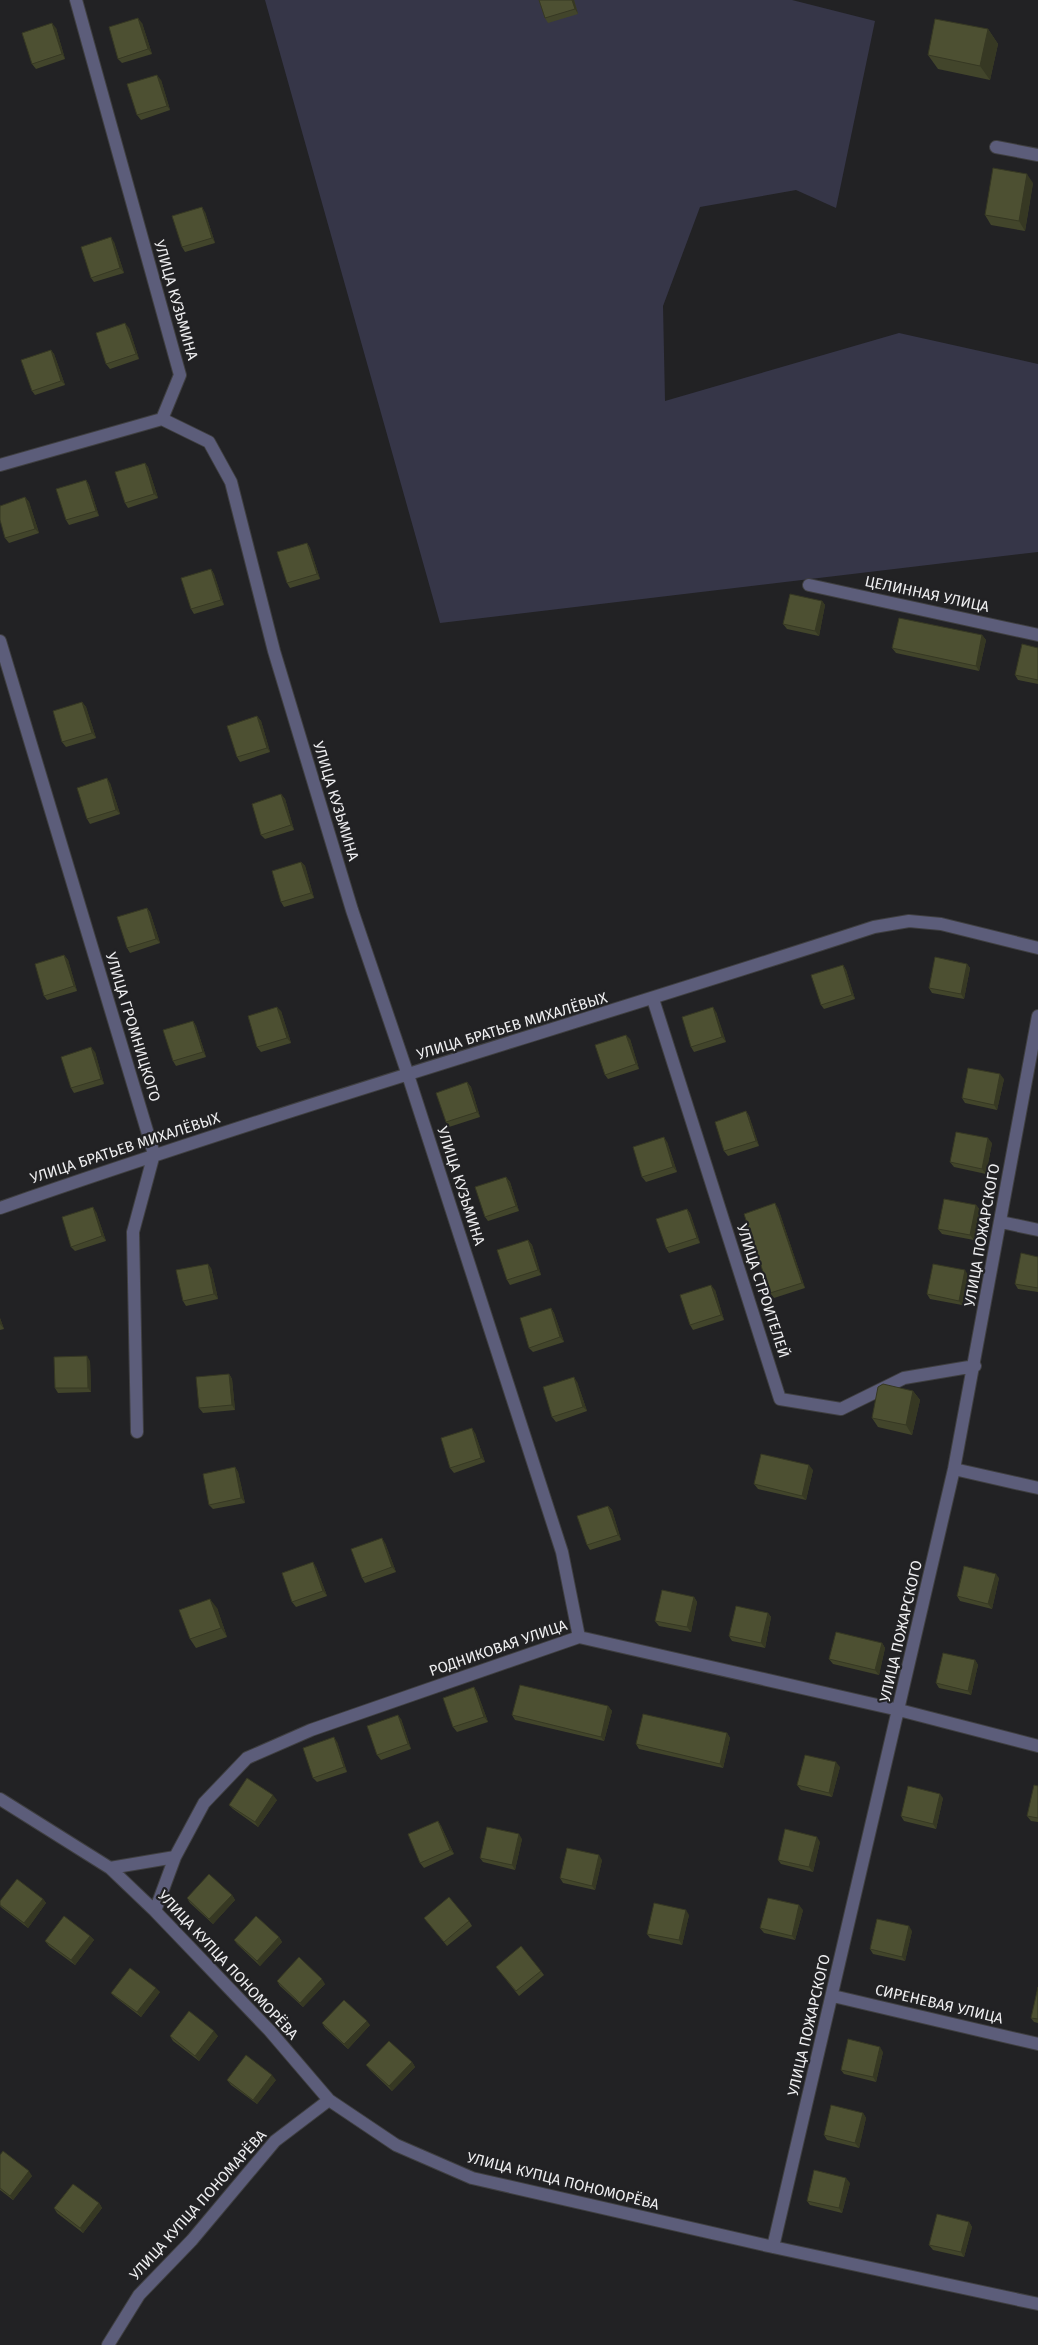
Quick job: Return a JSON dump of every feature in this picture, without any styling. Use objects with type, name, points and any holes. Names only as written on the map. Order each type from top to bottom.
[{"type":"street","name":"УЛИЦА КУЗЬМИНА","points":[[76,0],[159,306],[180,375],[162,419],[209,442],[231,482],[277,660],[352,910],[408,1075],[562,1552],[579,1637]]},
{"type":"street","points":[[996,147],[1038,155]]},
{"type":"street","points":[[0,465],[162,419]]},
{"type":"street","name":"ЦЕЛИННАЯ УЛИЦА","points":[[809,585],[1038,635]]},
{"type":"street","name":"УЛИЦА ГРОМНИЦКОГО","points":[[0,641],[154,1154]]},
{"type":"street","name":"УЛИЦА БРАТЬЕВ МИХАЛЁВЫХ","points":[[0,1208],[154,1154],[653,999],[874,927],[909,921],[941,924],[1038,948]]},
{"type":"street","name":"УЛИЦА СТРОИТЕЛЕЙ","points":[[653,999],[780,1399],[840,1409],[904,1378],[974,1366]]},
{"type":"street","name":"УЛИЦА ПОЖАРСКОГО","points":[[773,2248],[954,1469],[1038,1016]]},
{"type":"street","points":[[137,1432],[133,1232],[154,1154]]},
{"type":"street","points":[[1001,1222],[1038,1230]]},
{"type":"street","points":[[954,1469],[1038,1488]]},
{"type":"street","name":"РОДНИКОВАЯ УЛИЦА","points":[[155,1911],[175,1857],[204,1803],[247,1758],[311,1730],[579,1637],[899,1710],[1038,1746]]},
{"type":"street","name":"УЛИЦА КУПЦА ПОНОМОРЁВА","points":[[0,1799],[110,1868],[155,1911],[270,2031],[329,2100],[396,2145],[472,2178],[773,2248],[1038,2304]]},
{"type":"street","points":[[110,1868],[175,1857]]},
{"type":"street","name":"СИРЕНЕВАЯ УЛИЦА","points":[[833,1996],[1038,2044]]},
{"type":"street","name":"УЛИЦА КУПЦА ПОНОМАРЁВА","points":[[108,2345],[139,2295],[192,2240],[275,2141],[329,2100]]},
{"type":"shaded area","points":[[265,0],[792,0],[875,21],[836,208],[796,190],[700,207],[663,306],[665,401],[899,333],[1038,364],[1038,552],[440,623]]},
{"type":"building","points":[[539,0],[572,0],[575,9],[545,18]]},
{"type":"building","points":[[138,18],[148,49],[118,59],[109,27]]},
{"type":"building","points":[[935,19],[988,29],[980,66],[928,55]]},
{"type":"building","points":[[52,23],[62,54],[32,64],[22,33]]},
{"type":"building","points":[[157,75],[167,106],[137,115],[127,84]]},
{"type":"building","points":[[993,168],[1027,174],[1019,221],[985,215]]},
{"type":"building","points":[[202,207],[212,238],[182,247],[172,216]]},
{"type":"building","points":[[111,237],[120,268],[91,278],[81,247]]},
{"type":"building","points":[[125,323],[136,354],[106,364],[96,333]]},
{"type":"building","points":[[51,350],[61,381],[32,391],[21,360]]},
{"type":"building","points":[[145,463],[154,494],[125,503],[115,472]]},
{"type":"building","points":[[86,480],[96,511],[66,520],[56,489]]},
{"type":"building","points":[[25,497],[35,529],[5,538],[0,520],[0,506]]},
{"type":"building","points":[[307,543],[317,574],[287,583],[277,552]]},
{"type":"building","points":[[211,569],[221,600],[191,609],[181,578]]},
{"type":"building","points":[[790,594],[822,601],[815,631],[783,624]]},
{"type":"building","points":[[899,618],[982,635],[976,666],[892,648]]},
{"type":"building","points":[[1022,644],[1038,648],[1038,680],[1015,675]]},
{"type":"building","points":[[82,702],[92,733],[62,742],[53,711]]},
{"type":"building","points":[[257,716],[267,748],[237,757],[227,726]]},
{"type":"building","points":[[107,778],[116,810],[87,819],[77,788]]},
{"type":"building","points":[[281,794],[291,825],[261,835],[252,804]]},
{"type":"building","points":[[301,862],[311,893],[281,902],[272,871]]},
{"type":"building","points":[[147,908],[156,939],[127,948],[117,917]]},
{"type":"building","points":[[64,955],[74,986],[44,996],[35,964]]},
{"type":"building","points":[[935,957],[967,964],[961,994],[929,988]]},
{"type":"building","points":[[843,965],[852,995],[821,1005],[811,975]]},
{"type":"building","points":[[277,1007],[287,1038],[257,1047],[248,1016]]},
{"type":"building","points":[[713,1007],[722,1037],[691,1047],[682,1017]]},
{"type":"building","points":[[193,1021],[203,1052],[173,1061],[163,1030]]},
{"type":"building","points":[[626,1035],[636,1064],[605,1075],[595,1045]]},
{"type":"building","points":[[91,1047],[101,1079],[71,1088],[61,1057]]},
{"type":"building","points":[[968,1068],[1000,1074],[994,1105],[962,1098]]},
{"type":"building","points":[[467,1082],[477,1112],[446,1122],[436,1093]]},
{"type":"building","points":[[746,1111],[756,1141],[724,1151],[715,1122]]},
{"type":"building","points":[[956,1132],[988,1138],[982,1169],[950,1162]]},
{"type":"building","points":[[664,1137],[673,1167],[642,1177],[633,1147]]},
{"type":"building","points":[[506,1177],[516,1206],[485,1217],[475,1187]]},
{"type":"building","points":[[944,1199],[976,1205],[970,1235],[938,1229]]},
{"type":"building","points":[[775,1203],[802,1283],[770,1293],[744,1214]]},
{"type":"building","points":[[93,1207],[102,1236],[71,1247],[62,1217]]},
{"type":"building","points":[[687,1209],[697,1238],[666,1248],[656,1219]]},
{"type":"building","points":[[528,1240],[538,1270],[507,1280],[497,1250]]},
{"type":"building","points":[[1021,1253],[1038,1257],[1038,1288],[1015,1284]]},
{"type":"building","points":[[208,1264],[214,1294],[183,1301],[176,1270]]},
{"type":"building","points":[[933,1264],[965,1270],[959,1301],[927,1294]]},
{"type":"building","points":[[711,1285],[721,1315],[690,1325],[680,1295]]},
{"type":"building","points":[[551,1308],[560,1337],[529,1348],[520,1318]]},
{"type":"building","points":[[87,1356],[88,1388],[55,1388],[54,1357]]},
{"type":"building","points":[[229,1374],[232,1405],[199,1408],[196,1377]]},
{"type":"building","points":[[574,1377],[583,1407],[552,1417],[543,1387]]},
{"type":"building","points":[[883,1384],[913,1391],[906,1425],[872,1418],[878,1387]]},
{"type":"building","points":[[472,1428],[481,1458],[450,1468],[441,1438]]},
{"type":"building","points":[[761,1454],[809,1465],[802,1496],[754,1484]]},
{"type":"building","points":[[235,1467],[241,1498],[209,1505],[203,1474]]},
{"type":"building","points":[[608,1506],[618,1535],[587,1545],[577,1516]]},
{"type":"building","points":[[382,1538],[392,1567],[362,1578],[351,1549]]},
{"type":"building","points":[[313,1562],[323,1591],[292,1602],[282,1573]]},
{"type":"building","points":[[964,1566],[996,1574],[988,1604],[957,1596]]},
{"type":"building","points":[[662,1590],[694,1597],[687,1627],[655,1621]]},
{"type":"building","points":[[210,1599],[221,1628],[190,1639],[179,1610]]},
{"type":"building","points":[[736,1606],[768,1613],[761,1643],[729,1636]]},
{"type":"building","points":[[836,1632],[882,1643],[875,1670],[829,1659]]},
{"type":"building","points":[[943,1653],[975,1660],[968,1691],[936,1683]]},
{"type":"building","points":[[520,1685],[608,1706],[601,1737],[512,1715]]},
{"type":"building","points":[[474,1687],[484,1717],[453,1727],[443,1698]]},
{"type":"building","points":[[643,1714],[727,1733],[720,1764],[636,1744]]},
{"type":"building","points":[[398,1715],[408,1744],[377,1755],[367,1726]]},
{"type":"building","points":[[334,1737],[344,1767],[313,1778],[303,1748]]},
{"type":"building","points":[[805,1755],[836,1762],[829,1793],[797,1785]]},
{"type":"building","points":[[247,1778],[273,1795],[255,1822],[229,1805]]},
{"type":"building","points":[[1034,1785],[1038,1786],[1038,1818],[1027,1816]]},
{"type":"building","points":[[908,1786],[940,1794],[933,1824],[901,1816]]},
{"type":"building","points":[[438,1821],[450,1850],[420,1863],[408,1834]]},
{"type":"building","points":[[487,1827],[519,1834],[512,1865],[480,1858]]},
{"type":"building","points":[[785,1829],[817,1837],[809,1867],[778,1860]]},
{"type":"building","points":[[567,1848],[599,1855],[592,1886],[560,1878]]},
{"type":"building","points":[[209,1874],[232,1895],[209,1919],[187,1898]]},
{"type":"building","points":[[17,1879],[43,1899],[24,1923],[0,1905],[0,1901]]},
{"type":"building","points":[[449,1897],[469,1921],[444,1942],[424,1918]]},
{"type":"building","points":[[768,1898],[799,1905],[792,1936],[760,1928]]},
{"type":"building","points":[[654,1903],[686,1910],[679,1940],[647,1934]]},
{"type":"building","points":[[64,1916],[90,1936],[71,1960],[45,1941]]},
{"type":"building","points":[[256,1916],[279,1937],[257,1961],[234,1940]]},
{"type":"building","points":[[877,1919],[909,1926],[902,1957],[870,1949]]},
{"type":"building","points":[[521,1946],[541,1971],[516,1991],[496,1967]]},
{"type":"building","points":[[299,1957],[322,1979],[300,2003],[277,1981]]},
{"type":"building","points":[[130,1968],[156,1988],[137,2012],[111,1993]]},
{"type":"building","points":[[1038,1987],[1038,2019],[1031,2018]]},
{"type":"building","points":[[344,2000],[367,2021],[344,2044],[322,2023]]},
{"type":"building","points":[[189,2011],[214,2031],[195,2056],[170,2036]]},
{"type":"building","points":[[848,2039],[880,2047],[873,2077],[841,2070]]},
{"type":"building","points":[[389,2041],[412,2062],[389,2086],[366,2065]]},
{"type":"building","points":[[246,2055],[272,2075],[253,2100],[227,2080]]},
{"type":"building","points":[[831,2105],[863,2113],[855,2143],[824,2135]]},
{"type":"building","points":[[3,2151],[29,2171],[10,2196],[0,2188],[0,2155]]},
{"type":"building","points":[[814,2170],[846,2178],[839,2208],[807,2201]]},
{"type":"building","points":[[73,2184],[99,2203],[80,2228],[54,2208]]},
{"type":"building","points":[[937,2214],[969,2222],[961,2252],[929,2245]]}]
